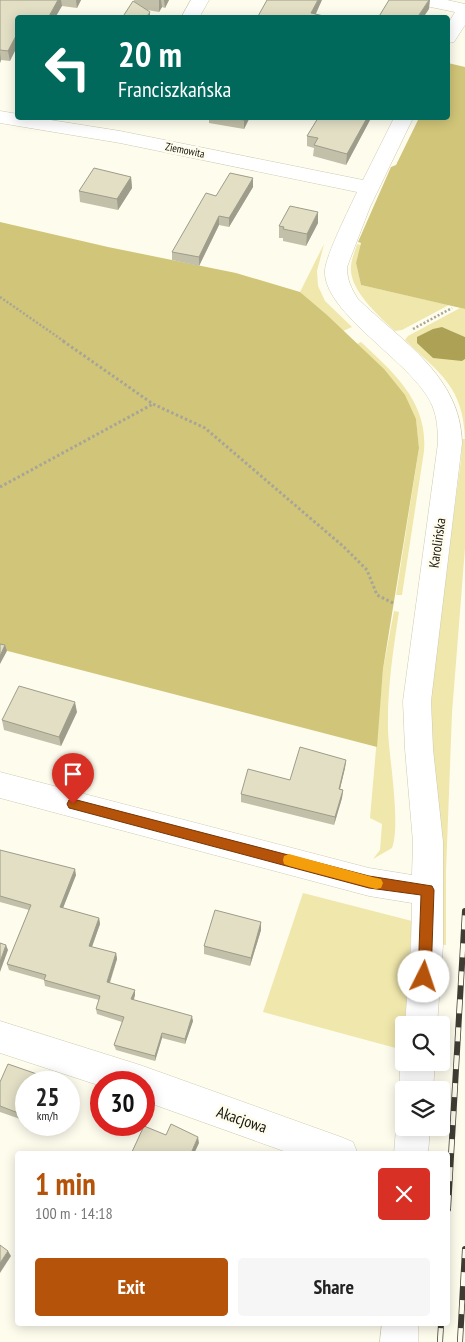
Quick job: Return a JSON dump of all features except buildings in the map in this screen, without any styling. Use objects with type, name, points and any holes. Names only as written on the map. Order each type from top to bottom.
[{"type":"street","points":[[192,15],[200,0]]},
{"type":"street","points":[[422,0],[465,10],[450,35]]},
{"type":"street","name":"Ziemowita","points":[[0,117],[15,120]]},
{"type":"street","name":"Ziemowita","points":[[18,120],[120,137],[369,188]]},
{"type":"street","points":[[120,137],[130,120]]},
{"type":"street","name":"Karolińska","points":[[402,120],[369,188],[338,262],[336,280],[350,304],[430,381],[445,407],[450,430],[450,443],[417,701],[418,749],[428,842],[427,945],[422,1016]]},
{"type":"street","points":[[0,785],[369,882],[427,890]]},
{"type":"street","points":[[0,1037],[106,1071]]},
{"type":"street","name":"Akacjowa","points":[[155,1088],[333,1151]]},
{"type":"street","points":[[411,1151],[412,1136]]},
{"type":"street","points":[[399,1342],[400,1326]]},
{"type":"path","points":[[0,297],[98,368],[153,404],[205,428],[275,486],[367,570],[377,595],[395,604]]},
{"type":"path","points":[[405,333],[452,308]]},
{"type":"path","points":[[0,486],[153,404]]},
{"type":"shaded area","points":[[450,63],[465,67],[465,309],[361,285],[356,263],[361,243],[358,242],[391,167],[396,165],[418,120],[450,120]]},
{"type":"shaded area","points":[[0,222],[108,247],[236,273],[300,292],[384,369],[405,395],[416,419],[419,448],[383,669],[377,747],[0,649]]},
{"type":"shaded area","points":[[324,244],[317,271],[318,286],[325,301],[352,327],[343,331],[300,292]]},
{"type":"shaded area","points":[[357,244],[361,245],[356,263],[361,285],[449,305],[402,330],[395,331],[360,294],[355,285],[351,267]]},
{"type":"shaded area","points":[[460,308],[465,309],[465,337],[442,327],[462,361],[465,359],[465,439],[460,406],[454,393],[439,372],[405,340],[408,336]]},
{"type":"shaded area","points":[[442,327],[465,337],[465,359],[462,361],[433,358],[417,343],[417,337]]},
{"type":"shaded area","points":[[361,342],[396,377],[415,403],[424,434],[424,451],[402,595],[396,595],[419,448],[416,419],[357,344]]},
{"type":"shaded area","points":[[462,439],[465,439],[465,548],[452,713],[446,872],[446,945],[438,944],[431,713],[432,677],[461,460]]},
{"type":"shaded area","points":[[394,611],[399,612],[388,700],[388,730],[394,790],[394,837],[392,848],[373,859],[380,850],[382,824],[370,818],[383,669]]},
{"type":"shaded area","points":[[303,893],[412,921],[405,1016],[395,1016],[395,1048],[263,1012]]},
{"type":"railway","points":[[450,1174],[465,911]]},
{"type":"railway","points":[[460,1342],[465,1249]]},
{"type":"railway","points":[[440,1342],[441,1326]]},
{"type":"slow traffic","points":[[289,860],[376,883]]},
{"type":"route","points":[[73,804],[369,882],[387,886],[427,890],[427,945],[424,977]]}]
